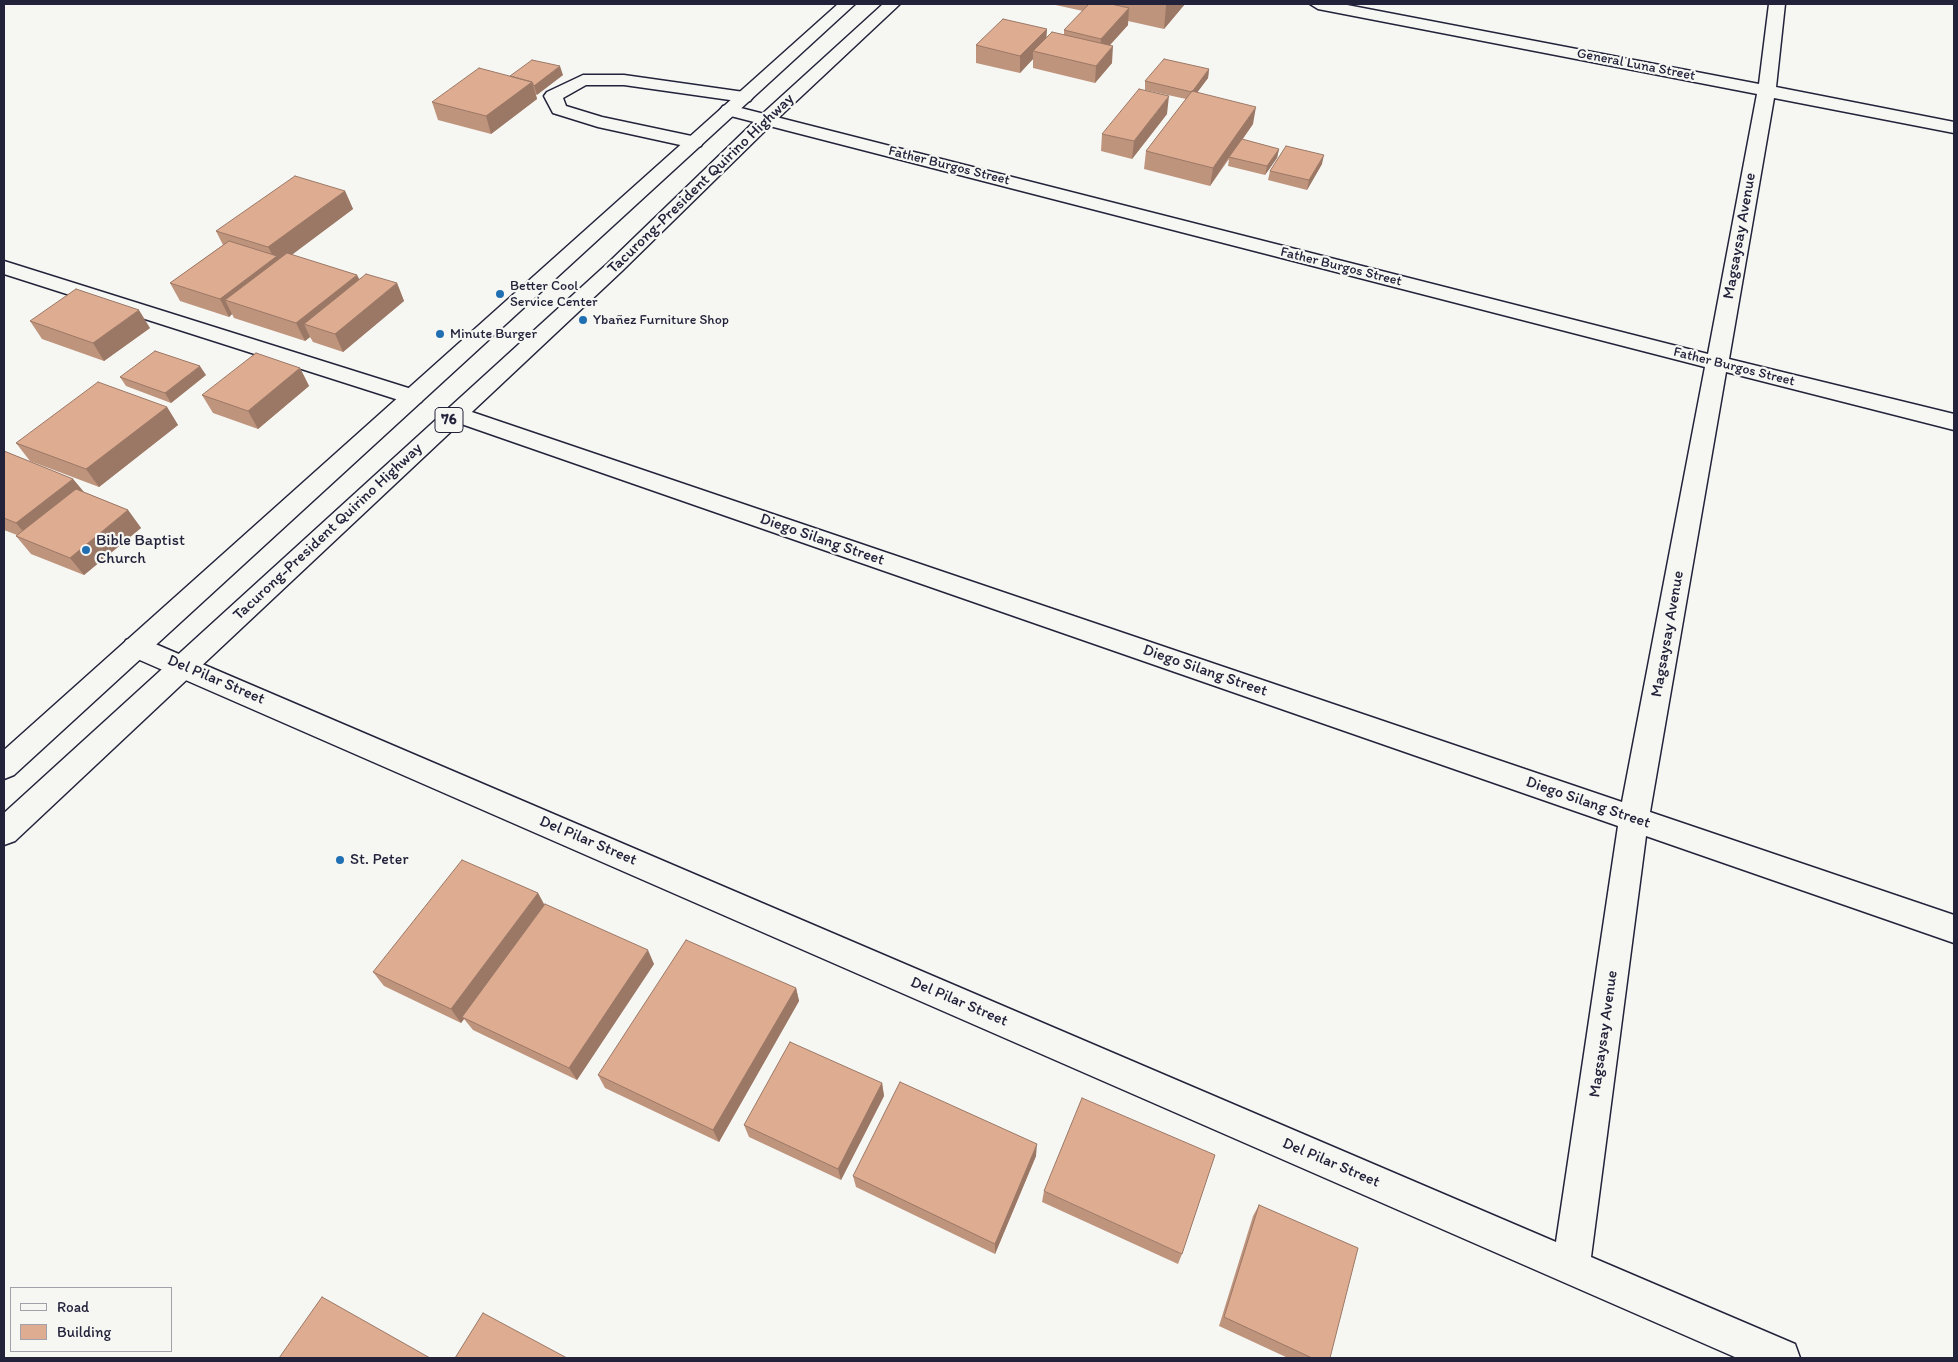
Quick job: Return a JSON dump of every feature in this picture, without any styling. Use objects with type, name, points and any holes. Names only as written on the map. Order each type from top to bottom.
[{"type":"main road","name":"Tacurong-President Quirino Highway","points":[[4,767],[847,4]]},
{"type":"main road","name":"Tacurong-President Quirino Highway","points":[[4,832],[615,267],[767,120],[892,4]]},
{"type":"main road","name":"General Luna Street","points":[[1318,4],[1767,89],[1954,127]]},
{"type":"main road","name":"Magsaysay Avenue","points":[[1571,1267],[1634,818],[1767,89],[1778,4]]},
{"type":"main road","name":"Father Burgos Street","points":[[694,142],[598,122],[567,112],[559,109],[553,96],[583,80],[624,80],[736,104],[767,120],[1954,422]]},
{"type":"main road","points":[[4,267],[413,396]]},
{"type":"main road","name":"Diego Silang Street","points":[[455,414],[1954,929]]},
{"type":"main road","name":"Del Pilar Street","points":[[136,647],[1781,1358]]},
{"type":"building","points":[[1089,4],[1111,4],[1129,8],[1101,39],[1064,30]]},
{"type":"building","points":[[1003,19],[1047,29],[1020,56],[976,45]]},
{"type":"building","points":[[1052,32],[1113,46],[1096,66],[1033,51]]},
{"type":"building","points":[[1164,59],[1209,69],[1192,92],[1145,81]]},
{"type":"building","points":[[532,60],[560,66],[534,86],[532,82],[510,76]]},
{"type":"building","points":[[479,68],[532,82],[486,116],[432,102]]},
{"type":"building","points":[[1139,89],[1169,96],[1134,141],[1102,134]]},
{"type":"building","points":[[1192,91],[1256,107],[1213,168],[1146,151]]},
{"type":"building","points":[[1242,139],[1279,149],[1267,166],[1229,157]]},
{"type":"building","points":[[1286,146],[1324,155],[1309,180],[1270,171]]},
{"type":"building","points":[[295,176],[345,191],[268,247],[216,231]]},
{"type":"building","points":[[229,241],[277,256],[220,299],[170,283]]},
{"type":"building","points":[[287,253],[357,275],[296,323],[225,300]]},
{"type":"building","points":[[366,274],[397,283],[335,334],[304,324]]},
{"type":"building","points":[[76,289],[139,310],[93,343],[30,321]]},
{"type":"building","points":[[155,351],[200,366],[165,393],[120,377]]},
{"type":"building","points":[[256,353],[300,368],[248,411],[202,395]]},
{"type":"building","points":[[98,382],[167,407],[86,469],[16,443]]},
{"type":"building","points":[[4,451],[73,479],[16,523],[4,518]]},
{"type":"building","points":[[76,489],[128,510],[70,558],[16,536]]},
{"type":"building","points":[[462,860],[538,893],[451,1009],[373,972]]},
{"type":"building","points":[[545,904],[648,950],[569,1068],[462,1017]]},
{"type":"building","points":[[686,940],[796,988],[713,1130],[598,1075]]},
{"type":"building","points":[[790,1042],[882,1083],[838,1169],[744,1125]]},
{"type":"building","points":[[900,1082],[1037,1144],[995,1244],[853,1176]]},
{"type":"building","points":[[1082,1098],[1215,1155],[1182,1254],[1044,1191]]},
{"type":"building","points":[[1259,1205],[1358,1248],[1330,1358],[1312,1358],[1224,1317]]},
{"type":"building","points":[[322,1297],[430,1358],[279,1358]]},
{"type":"building","points":[[483,1313],[567,1358],[455,1358]]},
{"type":"place","name":"Better Cool Service Center","points":[[500,294]]},
{"type":"place","name":"Ybañez Furniture Shop","points":[[583,320]]},
{"type":"place","name":"Minute Burger","points":[[440,334]]},
{"type":"place","name":"Bible Baptist Church","points":[[86,550]]},
{"type":"place","name":"St. Peter","points":[[340,860]]}]
